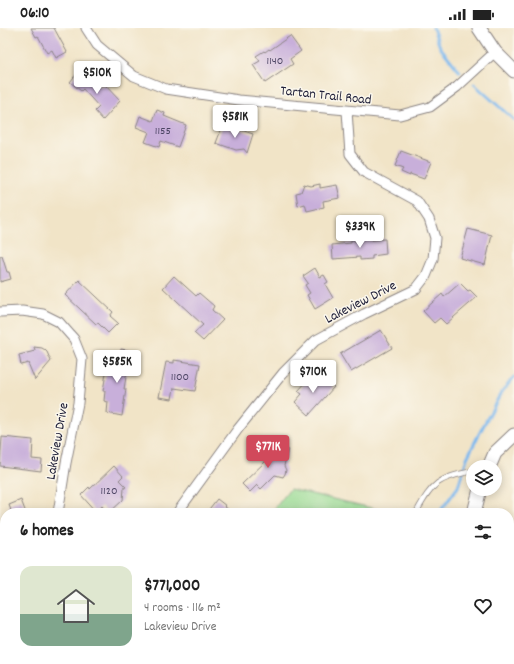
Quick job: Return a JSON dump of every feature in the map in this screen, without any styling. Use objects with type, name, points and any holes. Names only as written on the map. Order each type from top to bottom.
[{"type":"main road","points":[[479,28],[495,52],[514,71]]},
{"type":"main road","points":[[492,460],[495,453],[514,435]]},
{"type":"main road","points":[[475,508],[478,496]]},
{"type":"street","name":"Tartan Trail Road","points":[[86,28],[97,45],[134,76],[166,89],[239,100],[400,115],[430,107],[456,87],[495,52]]},
{"type":"street","name":"Lakeview Drive","points":[[181,508],[248,417],[283,373],[310,345],[316,340],[357,317],[416,289],[426,276],[433,259],[435,238],[429,219],[417,202],[364,172],[350,154],[347,111]]},
{"type":"street","name":"Lakeview Drive","points":[[0,312],[22,311],[43,314],[59,322],[74,339],[82,359],[78,403],[58,508]]},
{"type":"lane","points":[[419,508],[433,486],[442,479],[466,472]]},
{"type":"green space","points":[[290,489],[372,508],[275,508]]},
{"type":"building","points":[[31,28],[54,28],[67,52],[56,58],[52,50],[47,53],[38,36],[36,37]]},
{"type":"building","points":[[290,36],[301,51],[290,59],[293,64],[265,83],[253,65],[260,61],[256,56],[264,51],[270,50]]},
{"type":"building","points":[[78,72],[94,84],[96,82],[101,87],[104,84],[120,101],[103,120],[95,111],[99,107],[83,89],[81,91],[70,82]]},
{"type":"building","points":[[157,110],[165,113],[164,116],[186,125],[178,147],[161,141],[159,147],[145,142],[149,132],[136,127],[140,116],[153,121]]},
{"type":"building","points":[[223,125],[235,130],[235,128],[253,134],[247,153],[244,149],[236,150],[216,143]]},
{"type":"building","points":[[401,151],[431,162],[424,179],[410,174],[410,176],[401,172],[403,169],[395,166]]},
{"type":"building","points":[[304,184],[311,186],[320,184],[320,188],[337,185],[340,198],[323,201],[324,207],[307,211],[305,204],[298,206],[296,193],[301,192]]},
{"type":"building","points":[[468,229],[492,235],[485,265],[460,258]]},
{"type":"building","points":[[371,238],[371,240],[385,239],[386,254],[372,256],[372,259],[360,260],[360,257],[333,259],[332,245],[351,243],[351,241],[358,241],[358,239]]},
{"type":"building","points":[[0,256],[2,256],[11,279],[0,282]]},
{"type":"building","points":[[315,268],[320,277],[324,275],[328,282],[325,284],[333,298],[315,309],[307,295],[310,293],[305,285],[308,283],[303,276]]},
{"type":"building","points":[[174,276],[196,296],[199,293],[214,306],[212,310],[223,320],[203,341],[194,333],[203,325],[163,288]]},
{"type":"building","points":[[79,280],[113,312],[110,316],[118,323],[108,333],[98,323],[96,324],[65,295]]},
{"type":"building","points":[[460,283],[477,297],[446,324],[440,318],[434,323],[423,311],[442,294],[444,297]]},
{"type":"building","points":[[381,330],[392,348],[351,372],[340,354]]},
{"type":"building","points":[[34,347],[45,350],[51,361],[35,380],[28,363],[21,365],[19,355],[35,351]]},
{"type":"building","points":[[121,349],[132,351],[130,372],[127,371],[124,389],[126,389],[122,416],[107,413],[108,402],[104,401],[105,391],[103,391],[107,367],[118,369]]},
{"type":"building","points":[[174,360],[200,364],[195,391],[174,388],[172,399],[159,397],[166,362],[174,363]]},
{"type":"building","points":[[320,375],[334,387],[309,415],[295,402],[302,394],[298,391],[308,380],[312,384]]},
{"type":"building","points":[[2,437],[33,440],[32,459],[42,460],[41,471],[0,466]]},
{"type":"building","points":[[271,445],[288,449],[284,466],[286,470],[285,474],[283,477],[275,475],[261,489],[257,485],[250,492],[242,484],[267,460]]},
{"type":"building","points":[[114,466],[123,476],[119,480],[126,487],[124,488],[123,500],[114,508],[104,508],[102,506],[100,508],[92,508],[81,495],[89,487],[90,489]]},
{"type":"building","points":[[217,499],[226,506],[226,508],[210,508]]},
{"type":"building","points":[[21,500],[24,508],[10,508],[9,505]]},
{"type":"waterway","points":[[433,28],[440,47],[460,72]]},
{"type":"waterway","points":[[474,84],[514,120]]},
{"type":"waterway","points":[[443,508],[458,487],[467,458],[501,393],[514,377]]}]
